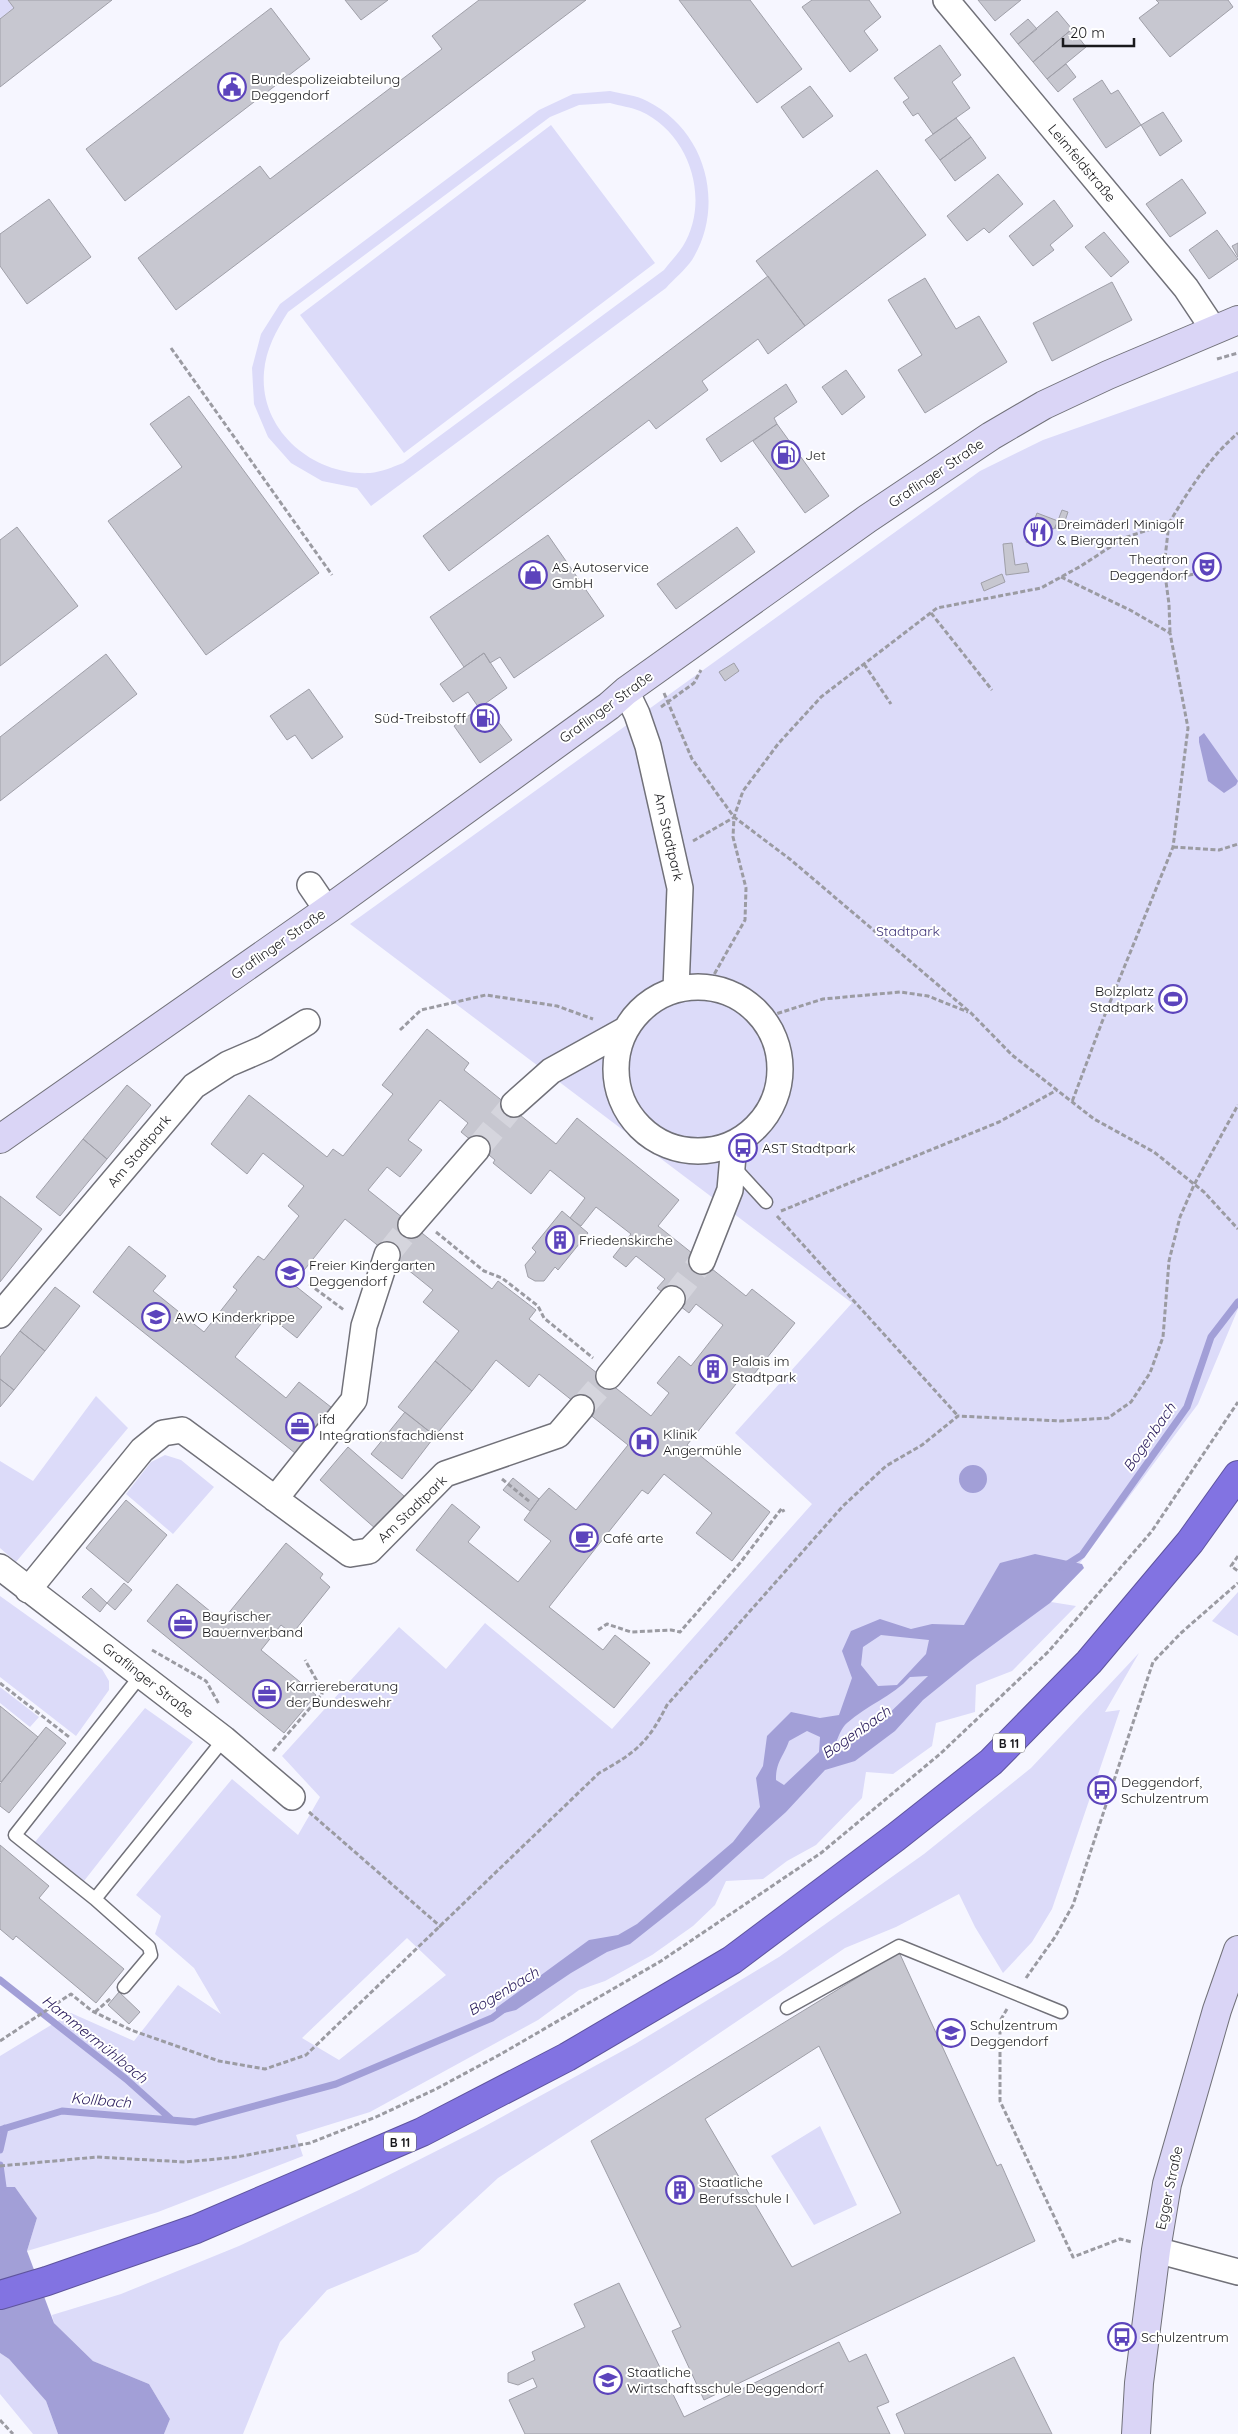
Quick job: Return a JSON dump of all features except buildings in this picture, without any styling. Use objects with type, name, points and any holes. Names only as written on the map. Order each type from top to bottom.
[{"type":"highway","name":"B 11","points":[[0,2294],[47,2281],[196,2229],[422,2132],[567,2057],[732,1960],[896,1837],[991,1762],[1088,1662],[1190,1542],[1238,1475]]},
{"type":"street","name":"Leimfeldstraße","points":[[946,0],[1186,288],[1226,325]]},
{"type":"street","name":"Graflinger Straße","points":[[0,1140],[327,910],[609,706],[626,691],[867,519],[991,436],[1044,405],[1226,325]]},
{"type":"street","name":"Am Stadtpark","points":[[626,691],[637,714],[648,746],[680,888],[676,989]]},
{"type":"street","points":[[310,885],[327,910]]},
{"type":"street","points":[[702,1261],[730,1190],[733,1155],[758,1126],[774,1102],[780,1073],[777,1044],[763,1018],[747,1002],[728,992],[707,986],[676,989],[655,998],[638,1012],[624,1030],[616,1058],[617,1088],[629,1115],[650,1136],[676,1149],[733,1155]]},
{"type":"street","name":"Am Stadtpark","points":[[0,1315],[194,1086],[228,1064],[265,1048],[307,1022]]},
{"type":"street","points":[[514,1104],[551,1071],[624,1030]]},
{"type":"street","points":[[414,1221],[477,1149]]},
{"type":"street","points":[[276,1499],[354,1400],[364,1326],[387,1255]]},
{"type":"street","points":[[610,1374],[672,1299]]},
{"type":"street","name":"Am Stadtpark","points":[[28,1590],[142,1450],[163,1434],[182,1430],[350,1554],[368,1551],[445,1474],[558,1435],[581,1408]]},
{"type":"street","name":"Graflinger Straße","points":[[0,1567],[224,1739],[292,1797]]},
{"type":"street","name":"Egger Straße","points":[[1136,2434],[1139,2383],[1156,2250],[1167,2184],[1217,2010],[1238,1950]]},
{"type":"street","points":[[1156,2250],[1238,2272]]},
{"type":"lane","points":[[733,1155],[766,1202]]},
{"type":"lane","points":[[124,1987],[151,1955],[149,1947],[15,1835],[141,1675]]},
{"type":"lane","points":[[95,1900],[224,1739]]},
{"type":"lane","points":[[787,2008],[899,1946],[1016,1992],[1061,2012]]},
{"type":"path","points":[[171,348],[332,575]]},
{"type":"path","points":[[1072,1102],[1102,1022],[1173,847],[1188,728],[1170,633],[1164,566],[1169,523],[1193,483],[1226,444],[1238,433]]},
{"type":"path","points":[[707,986],[745,920],[746,888],[732,837],[734,817],[743,791],[778,744],[821,697],[937,608],[1041,588],[1124,538],[1169,523]]},
{"type":"path","points":[[1166,579],[1196,574]]},
{"type":"path","points":[[1061,577],[1130,610],[1170,633]]},
{"type":"path","points":[[931,613],[992,690]]},
{"type":"path","points":[[864,664],[891,704]]},
{"type":"path","points":[[655,671],[692,759],[734,817],[790,860],[971,1013],[1012,1055],[1094,1119],[1154,1152],[1204,1192],[1238,1229]]},
{"type":"path","points":[[673,852],[734,817]]},
{"type":"path","points":[[1173,847],[1219,850],[1238,844]]},
{"type":"path","points":[[763,1018],[823,999],[900,992],[928,996],[971,1013]]},
{"type":"path","points":[[400,1030],[421,1010],[486,995],[557,1006],[624,1030]]},
{"type":"path","points":[[958,1416],[775,1214],[999,1122],[1056,1090]]},
{"type":"path","points":[[0,2041],[71,1994],[92,2011],[131,2030],[219,2062],[265,2069],[306,2055],[599,1773],[630,1756],[654,1731],[667,1705],[844,1506],[886,1466],[922,1445],[958,1416],[1060,1421],[1108,1418],[1132,1402],[1150,1373],[1163,1337],[1169,1261],[1180,1217],[1194,1185],[1238,1104]]},
{"type":"path","points":[[414,1221],[484,1271],[502,1278],[538,1306],[544,1318],[610,1374]]},
{"type":"path","points":[[309,1284],[364,1326]]},
{"type":"path","points":[[0,2166],[96,2157],[185,2162],[236,2157],[310,2143],[376,2117],[436,2089],[501,2054],[661,1961],[821,1853],[940,1754],[1049,1652],[1152,1531],[1238,1402]]},
{"type":"path","points":[[480,1462],[530,1502]]},
{"type":"path","points":[[598,1630],[607,1624],[631,1632],[671,1630],[680,1632],[740,1563],[782,1508],[784,1512]]},
{"type":"path","points":[[1238,1556],[1231,1566],[1238,1571]]},
{"type":"path","points":[[1156,2250],[1120,2239],[1073,2257],[1000,2101],[1000,2021],[1016,1992],[1056,1937],[1073,1905],[1153,1662],[1181,1633],[1238,1583]]},
{"type":"path","points":[[258,1768],[322,1694],[321,1688],[305,1660]]},
{"type":"path","points":[[206,1680],[220,1705]]},
{"type":"path","points":[[0,1683],[84,1748]]},
{"type":"path","points":[[1102,1790],[1110,1793]]},
{"type":"path","points":[[292,1797],[441,1927]]},
{"type":"path","points":[[0,2420],[13,2434]]},
{"type":"green space","points":[[0,0],[8,0],[14,8],[0,19]]},
{"type":"green space","points":[[610,91],[638,97],[667,114],[684,130],[696,150],[704,171],[708,193],[708,216],[702,239],[689,264],[666,288],[371,506],[357,488],[322,481],[291,463],[268,437],[254,404],[252,368],[261,334],[280,304],[539,110],[573,94]],"holes":[[[610,103],[640,111],[657,121],[672,135],[683,151],[691,170],[695,189],[695,209],[691,228],[683,246],[664,270],[403,463],[370,473],[349,472],[329,467],[311,458],[294,446],[281,431],[271,413],[265,393],[264,372],[269,348],[288,312],[550,117],[579,105]]]},
{"type":"green space","points":[[551,125],[655,263],[404,453],[300,315]]},
{"type":"green space","name":"Stadtpark","points":[[1238,371],[1238,1309],[1198,1404],[1051,1602],[1076,1606],[1012,1671],[976,1685],[975,1712],[936,1723],[932,1746],[893,1774],[866,1772],[862,1798],[816,1845],[787,1861],[763,1879],[726,1881],[715,1905],[693,1926],[652,1955],[605,1981],[579,1990],[538,2020],[370,2112],[296,2135],[303,2156],[158,2212],[27,2251],[37,2218],[15,2187],[0,2187],[0,2056],[71,2013],[134,2041],[178,1985],[221,2014],[194,1968],[155,1934],[161,1916],[136,1895],[232,1779],[298,1835],[320,1797],[282,1756],[399,1627],[446,1669],[485,1623],[612,1729],[812,1504],[735,1433],[852,1303],[350,924],[980,471],[1043,440]],"holes":[[[407,1938],[446,1975],[339,2060],[302,2038]]]},
{"type":"green space","points":[[96,1396],[128,1428],[16,1562],[0,1548],[0,1461],[33,1481]]},
{"type":"green space","points":[[165,1455],[181,1460],[214,1487],[173,1534],[126,1494],[151,1462]]},
{"type":"green space","points":[[1238,1592],[1238,1636],[1212,1621]]},
{"type":"green space","points":[[0,1596],[102,1669],[109,1681],[109,1690],[76,1736],[0,1677]]},
{"type":"green space","points":[[1139,1653],[1105,1712],[1120,1710],[1052,1909],[1032,1942],[1003,1973],[975,1927],[959,1894],[896,1927],[845,1948],[668,2068],[498,2178],[418,2252],[327,2290],[280,2342],[243,2434],[164,2434],[170,2419],[149,2384],[93,2361],[54,2323],[52,2315],[121,2294],[239,2246],[359,2190],[476,2131],[635,2044],[779,1957],[924,1854],[1031,1768]]},
{"type":"green space","points":[[0,1687],[39,1717],[30,1727],[0,1703]]},
{"type":"green space","points":[[145,1708],[193,1742],[84,1881],[35,1842]]},
{"type":"green space","points":[[820,2126],[857,2205],[814,2225],[771,2156]]},
{"type":"green space","points":[[0,2353],[9,2359],[46,2401],[58,2434],[33,2434],[0,2394]]},
{"type":"shaded area","points":[[1204,733],[1238,781],[1236,785],[1224,793],[1208,781],[1199,742],[1199,737]]},
{"type":"shaded area","points":[[973,1465],[983,1469],[987,1479],[983,1489],[973,1493],[963,1489],[959,1479],[963,1469]]},
{"type":"shaded area","points":[[1035,1554],[1082,1564],[1084,1568],[1050,1603],[971,1661],[923,1700],[895,1731],[855,1761],[825,1770],[786,1812],[707,1883],[630,1944],[607,1952],[571,1973],[516,2010],[496,2015],[496,2008],[589,1940],[618,1935],[637,1924],[733,1842],[760,1807],[756,1778],[763,1766],[767,1736],[791,1712],[820,1718],[839,1715],[852,1678],[842,1651],[851,1631],[880,1619],[911,1629],[932,1624],[964,1625],[1000,1563]],"holes":[[[881,1635],[929,1640],[926,1654],[897,1685],[878,1686],[861,1665],[863,1647]],[[928,1676],[881,1721],[841,1745],[836,1743],[847,1723],[896,1690],[910,1677]],[[807,1731],[820,1737],[819,1752],[784,1785],[776,1780],[776,1774],[789,1741]]]},
{"type":"shaded area","points":[[0,2187],[15,2187],[37,2218],[27,2251],[54,2323],[93,2361],[149,2384],[170,2419],[164,2434],[58,2434],[46,2401],[9,2359],[0,2353]]},
{"type":"waterway","name":"Bogenbach","points":[[1063,1567],[1082,1555],[1187,1407],[1211,1337],[1238,1302]]},
{"type":"waterway","name":"Hammermühlbach","points":[[0,1980],[126,2079],[172,2120]]},
{"type":"waterway","name":"Bogenbach","points":[[0,2130],[62,2111],[195,2122],[336,2084],[492,2018],[503,2010]]},
{"type":"waterway","points":[[0,2150],[5,2128]]},
{"type":"waterway","points":[[0,2165],[3,2187]]},
{"type":"tunnel","points":[[477,1149],[514,1104]]},
{"type":"tunnel","points":[[387,1255],[411,1225]]},
{"type":"tunnel","points":[[672,1299],[702,1261]]},
{"type":"tunnel","points":[[581,1408],[609,1376]]},
{"type":"place","name":"Bundespolizeiabteilung Deggendorf","points":[[232,87]]},
{"type":"place","name":"Jet","points":[[786,455]]},
{"type":"place","name":"Dreimäderl Minigolf & Biergarten","points":[[1038,532]]},
{"type":"place","name":"Theatron Deggendorf","points":[[1207,567]]},
{"type":"place","name":"AS Autoservice GmbH","points":[[533,575]]},
{"type":"place","name":"Süd-Treibstoff","points":[[485,718]]},
{"type":"place","name":"Bolzplatz Stadtpark","points":[[1173,999]]},
{"type":"place","name":"AST Stadtpark","points":[[743,1148]]},
{"type":"place","name":"Friedenskirche","points":[[560,1240]]},
{"type":"place","name":"Freier Kindergarten Deggendorf","points":[[290,1273]]},
{"type":"place","name":"AWO Kinderkrippe","points":[[156,1317]]},
{"type":"place","name":"Palais im Stadtpark","points":[[713,1369]]},
{"type":"place","name":"ifd Integrationsfachdienst","points":[[300,1427]]},
{"type":"place","name":"Klinik Angermühle","points":[[644,1442]]},
{"type":"place","name":"Café arte","points":[[584,1538]]},
{"type":"place","name":"Bayrischer Bauernverband","points":[[183,1624]]},
{"type":"place","name":"Karriereberatung der Bundeswehr","points":[[267,1694]]},
{"type":"place","name":"Deggendorf, Schulzentrum","points":[[1102,1790]]},
{"type":"place","name":"Schulzentrum Deggendorf","points":[[951,2033]]},
{"type":"place","name":"Staatliche Berufsschule I","points":[[680,2190]]},
{"type":"place","name":"Schulzentrum","points":[[1122,2337]]},
{"type":"place","name":"Staatliche Wirtschaftsschule Deggendorf","points":[[608,2380]]},
{"type":"water label","name":"Kollbach","points":[[101,2100]]}]
